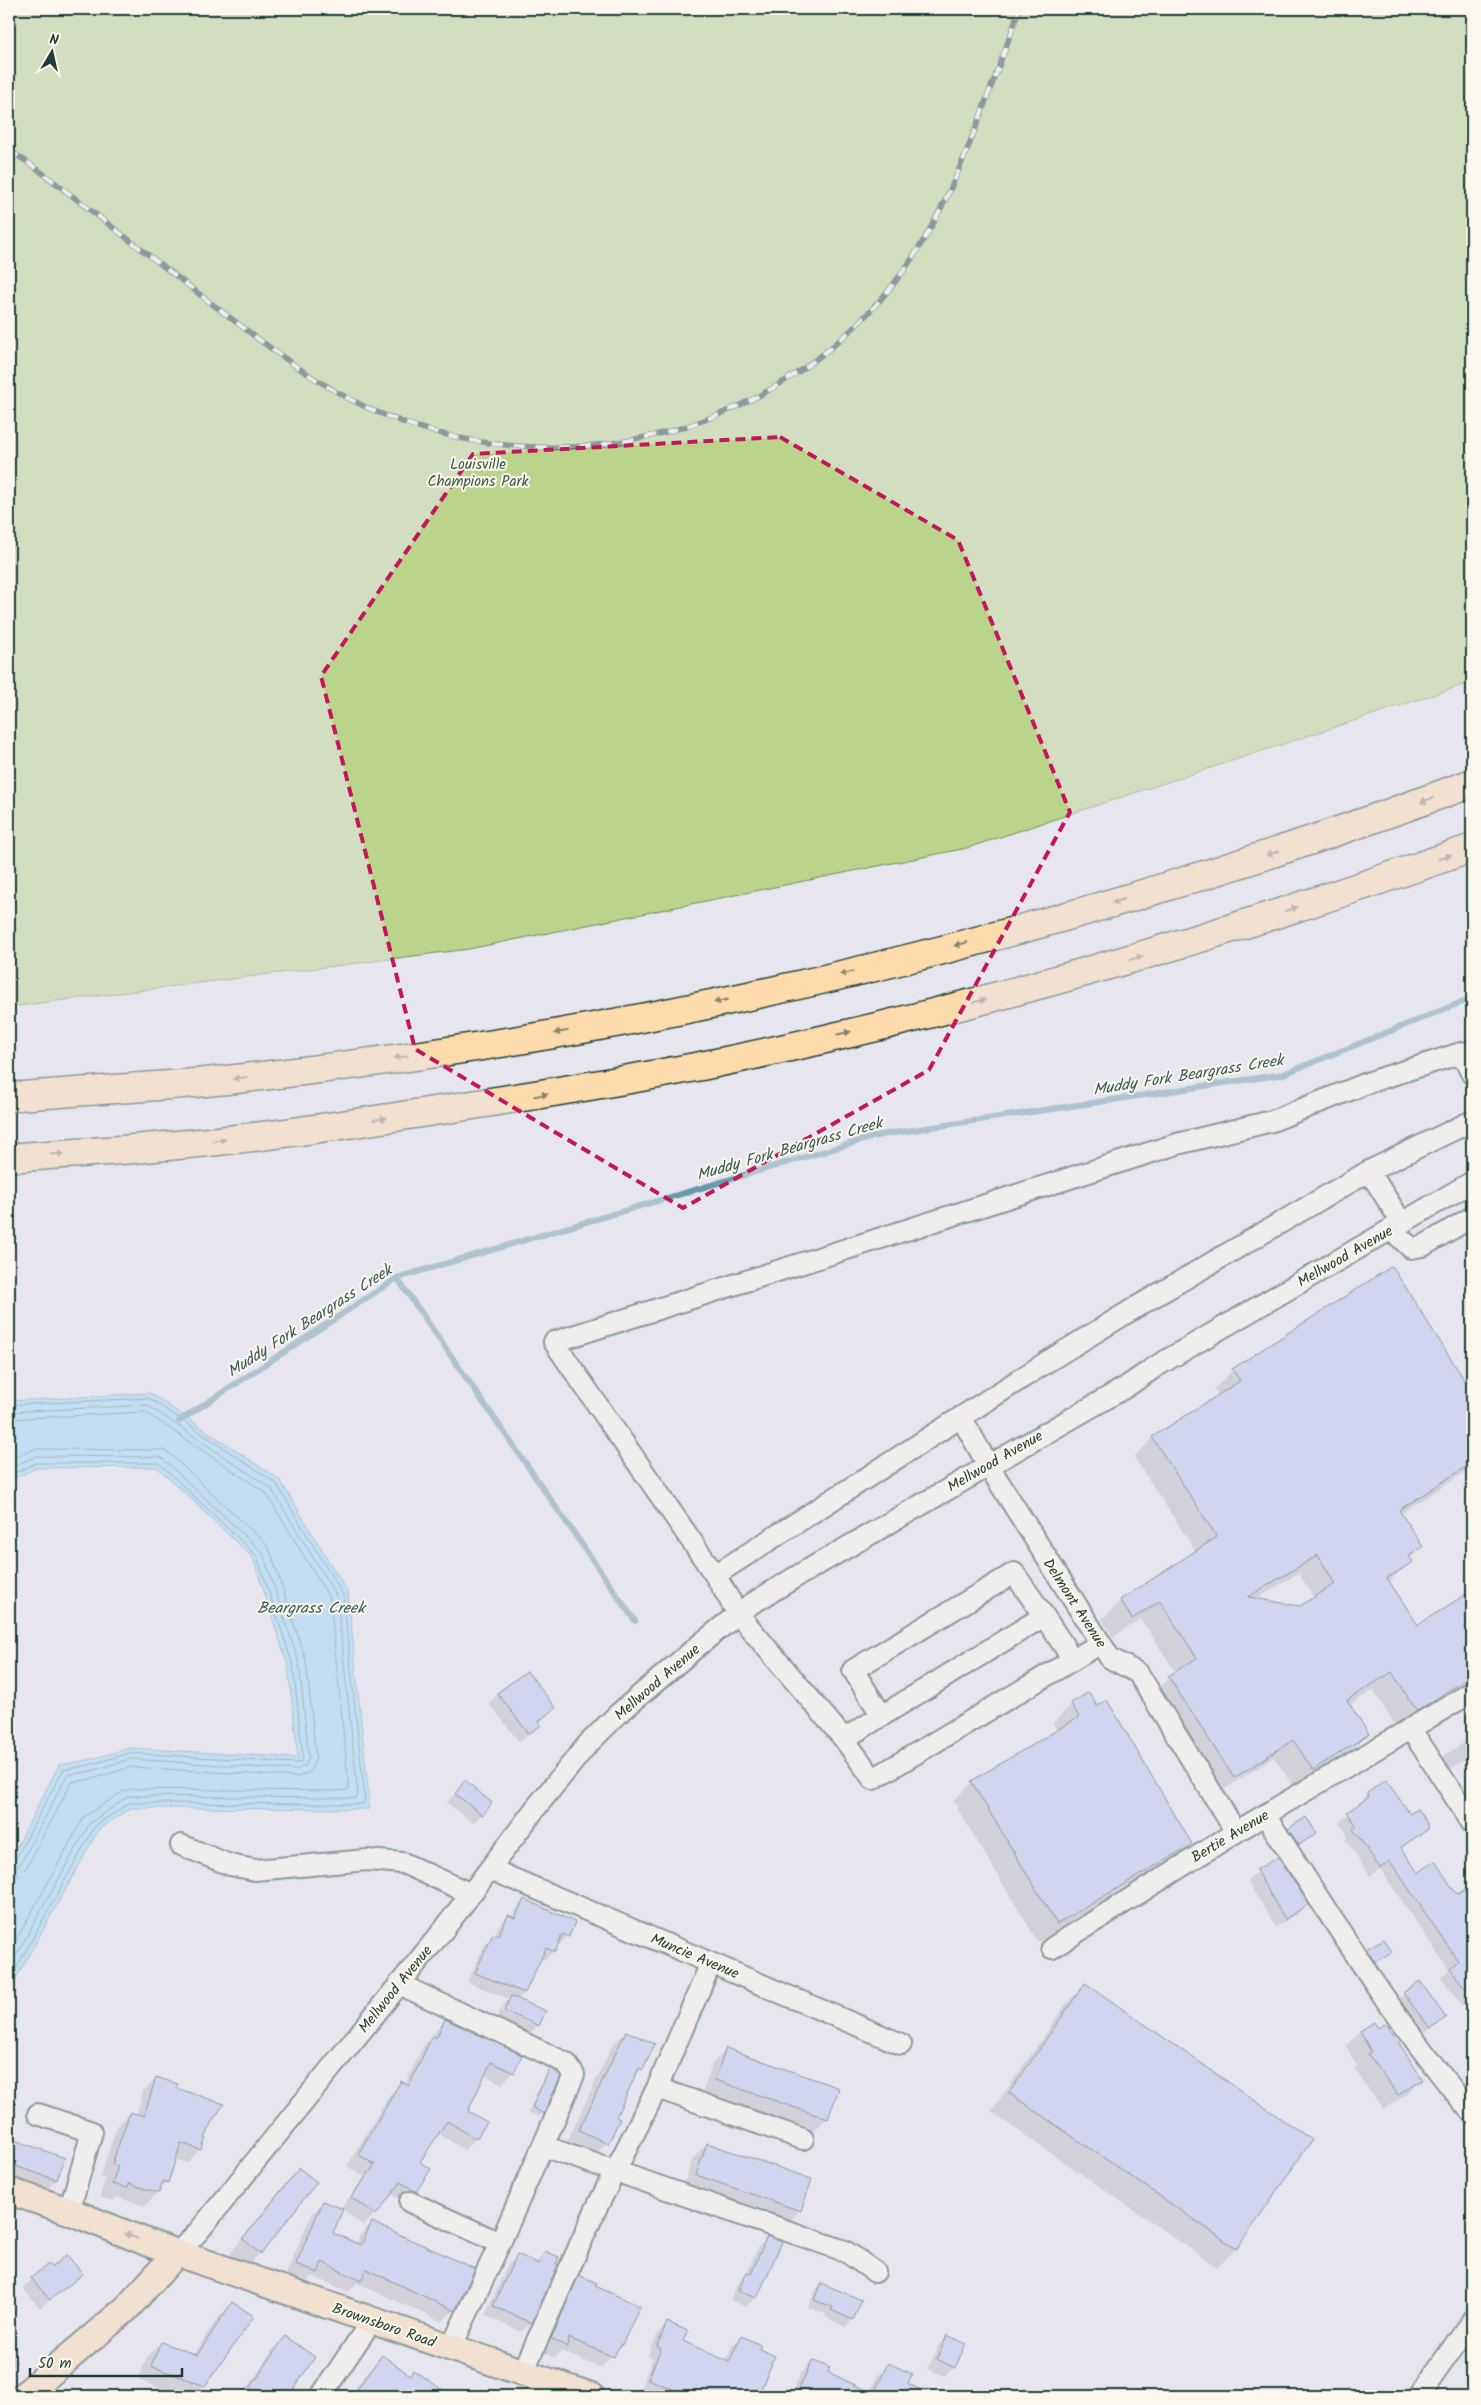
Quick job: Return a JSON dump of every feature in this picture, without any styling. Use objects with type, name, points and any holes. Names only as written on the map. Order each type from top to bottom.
[{"type":"highway","points":[[9,1097],[223,1080],[341,1066],[518,1040],[642,1018],[768,991],[894,961],[1145,893],[1270,854],[1472,783]]},
{"type":"highway","points":[[9,1158],[168,1146],[305,1131],[547,1094],[712,1064],[932,1012],[1154,953],[1366,885],[1472,848]]},
{"type":"main road","name":"Brownsboro Road","points":[[9,2191],[69,2211],[177,2253],[591,2396]]},
{"type":"main road","name":"Mellwood Avenue","points":[[23,2396],[126,2309],[177,2253]]},
{"type":"street","points":[[1101,1643],[873,1779],[844,1739],[738,1614],[715,1575],[554,1342],[1160,1150],[1272,1121],[1370,1082],[1467,1053],[1472,1074]]},
{"type":"street","points":[[715,1575],[1138,1306],[1369,1171],[1472,1121]]},
{"type":"street","points":[[1369,1171],[1396,1226],[1411,1248],[1423,1246],[1472,1217]]},
{"type":"street","name":"Mellwood Avenue","points":[[177,2253],[198,2232],[445,1928],[470,1893],[587,1745],[618,1714],[738,1614],[799,1575],[1126,1386],[1472,1182]]},
{"type":"street","name":"Delmont Avenue","points":[[961,1417],[988,1465],[1110,1658],[1138,1673],[1236,1832]]},
{"type":"street","points":[[882,1716],[853,1670],[1014,1573],[1073,1660]]},
{"type":"street","points":[[844,1739],[1044,1616]]},
{"type":"street","points":[[1472,1692],[1410,1728],[1472,1823]]},
{"type":"street","name":"Bertie Avenue","points":[[1052,1948],[1236,1832],[1410,1728]]},
{"type":"street","points":[[1266,1815],[1373,1979],[1445,2081],[1472,2113]]},
{"type":"street","points":[[181,1845],[230,1865],[255,1870],[367,1860],[403,1863],[470,1893]]},
{"type":"street","name":"Muncie Avenue","points":[[490,1868],[901,2044]]},
{"type":"street","points":[[522,2372],[614,2172],[657,2088],[711,1963]]},
{"type":"street","points":[[399,1984],[566,2063],[574,2075],[500,2243],[451,2348]]},
{"type":"street","points":[[657,2088],[803,2139]]},
{"type":"street","points":[[38,2114],[92,2132],[69,2211]]},
{"type":"street","points":[[543,2146],[844,2251],[875,2272]]},
{"type":"street","points":[[410,2202],[500,2243]]},
{"type":"street","points":[[321,2396],[372,2320]]},
{"type":"street","points":[[1420,2396],[1472,2320]]},
{"type":"highlighted area","points":[[780,437],[958,540],[1070,812],[929,1070],[683,1208],[415,1049],[321,676],[473,454]]},
{"type":"green space","name":"Louisville Champions Park","points":[[9,9],[1472,9],[1472,682],[967,848],[469,949],[9,1007]]},
{"type":"water","name":"Beargrass Creek","points":[[150,1393],[280,1480],[348,1593],[370,1809],[131,1808],[99,1829],[9,1991],[9,1862],[59,1765],[88,1760],[129,1748],[298,1758],[288,1666],[253,1558],[157,1467],[36,1468],[9,1481],[10,1401]]},
{"type":"building","points":[[1392,1266],[1472,1392],[1472,1463],[1399,1510],[1423,1547],[1409,1556],[1413,1562],[1387,1578],[1418,1625],[1472,1590],[1472,1675],[1417,1711],[1392,1672],[1347,1700],[1369,1734],[1313,1770],[1293,1740],[1234,1778],[1168,1676],[1197,1658],[1160,1601],[1132,1619],[1120,1600],[1217,1537],[1152,1437],[1240,1381],[1232,1369]],"holes":[[[1318,1555],[1335,1584],[1300,1606],[1248,1597]]]},
{"type":"building","points":[[527,1671],[556,1708],[539,1721],[541,1725],[529,1734],[497,1693]]},
{"type":"building","points":[[1089,1692],[1097,1706],[1107,1700],[1192,1844],[1057,1924],[971,1781],[1079,1717],[1071,1703]]},
{"type":"building","points":[[465,1780],[492,1803],[483,1815],[455,1794]]},
{"type":"building","points":[[1386,1780],[1410,1814],[1417,1809],[1427,1823],[1427,1830],[1401,1847],[1418,1873],[1435,1861],[1455,1892],[1458,1894],[1464,1890],[1472,1903],[1472,1997],[1450,1968],[1458,1961],[1390,1861],[1380,1868],[1353,1829],[1357,1826],[1347,1812],[1369,1797],[1367,1793]]},
{"type":"building","points":[[1306,1817],[1317,1833],[1299,1845],[1288,1829]]},
{"type":"building","points":[[1278,1857],[1309,1904],[1285,1919],[1256,1870]]},
{"type":"building","points":[[524,1899],[575,1922],[569,1937],[562,1934],[555,1952],[546,1948],[525,1993],[475,1973],[493,1934],[498,1936],[508,1915],[515,1918]]},
{"type":"building","points":[[1384,1939],[1392,1952],[1375,1962],[1366,1949]]},
{"type":"building","points":[[1420,1981],[1446,2018],[1430,2028],[1403,1993]]},
{"type":"building","points":[[1085,1983],[1312,2140],[1237,2249],[1009,2093]]},
{"type":"building","points":[[511,1996],[546,2011],[539,2026],[504,2011]]},
{"type":"building","points":[[445,2019],[522,2055],[514,2073],[491,2062],[468,2111],[487,2122],[476,2139],[447,2121],[420,2162],[431,2169],[416,2192],[401,2182],[376,2215],[351,2197],[375,2165],[358,2154],[401,2081],[409,2086],[432,2036],[436,2038]]},
{"type":"building","points":[[1374,2022],[1378,2028],[1386,2023],[1423,2080],[1398,2095],[1368,2054],[1371,2052],[1360,2031]]},
{"type":"building","points":[[626,2031],[655,2044],[643,2070],[639,2068],[616,2117],[620,2119],[608,2144],[579,2130]]},
{"type":"building","points":[[726,2048],[839,2088],[828,2119],[715,2080]]},
{"type":"building","points":[[550,2068],[561,2076],[544,2114],[532,2107]]},
{"type":"building","points":[[156,2077],[178,2084],[176,2088],[224,2104],[211,2123],[201,2150],[181,2143],[168,2183],[163,2181],[159,2193],[129,2184],[128,2188],[112,2184],[118,2166],[112,2164],[130,2112],[144,2116]]},
{"type":"building","points":[[9,2138],[65,2158],[57,2180],[9,2164]]},
{"type":"building","points":[[707,2143],[812,2179],[801,2211],[696,2175]]},
{"type":"building","points":[[299,2168],[317,2182],[261,2254],[243,2239]]},
{"type":"building","points":[[323,2201],[343,2209],[333,2233],[361,2245],[372,2222],[475,2269],[455,2311],[366,2269],[361,2281],[322,2262],[318,2273],[296,2264]]},
{"type":"building","points":[[767,2236],[782,2242],[757,2298],[738,2291],[747,2272],[751,2274]]},
{"type":"building","points":[[545,2251],[559,2257],[556,2264],[558,2265],[532,2323],[493,2306],[517,2254],[539,2264]]},
{"type":"building","points":[[67,2255],[83,2274],[50,2300],[31,2278],[48,2264],[52,2267]]},
{"type":"building","points":[[579,2275],[597,2283],[595,2286],[640,2306],[622,2345],[620,2344],[614,2357],[569,2338],[568,2347],[551,2339]]},
{"type":"building","points":[[821,2283],[862,2300],[853,2320],[831,2310],[833,2307],[814,2300]]},
{"type":"building","points":[[232,2302],[254,2316],[205,2386],[151,2366],[161,2342],[197,2355]]},
{"type":"building","points":[[667,2322],[688,2331],[683,2341],[729,2362],[741,2336],[761,2345],[759,2349],[775,2356],[758,2396],[689,2396],[648,2379],[661,2349],[657,2347]]},
{"type":"building","points":[[947,2335],[966,2344],[955,2368],[937,2359]]},
{"type":"building","points":[[285,2336],[315,2357],[289,2396],[245,2396]]},
{"type":"building","points":[[382,2355],[410,2375],[413,2370],[452,2396],[352,2396]]},
{"type":"building","points":[[812,2360],[830,2368],[828,2372],[874,2394],[888,2363],[912,2374],[908,2384],[936,2396],[796,2396]]},
{"type":"waterway","name":"Muddy Fork Beargrass Creek","points":[[179,1421],[397,1278],[880,1135],[1284,1074],[1472,998]]},
{"type":"waterway","points":[[397,1278],[635,1621]]},
{"type":"railway","points":[[9,150],[36,168],[271,348],[308,375],[348,398],[368,408],[437,433],[509,445],[580,446],[651,436],[719,414],[783,382],[841,339],[892,286],[923,242],[936,218],[969,145],[1019,9]]}]
